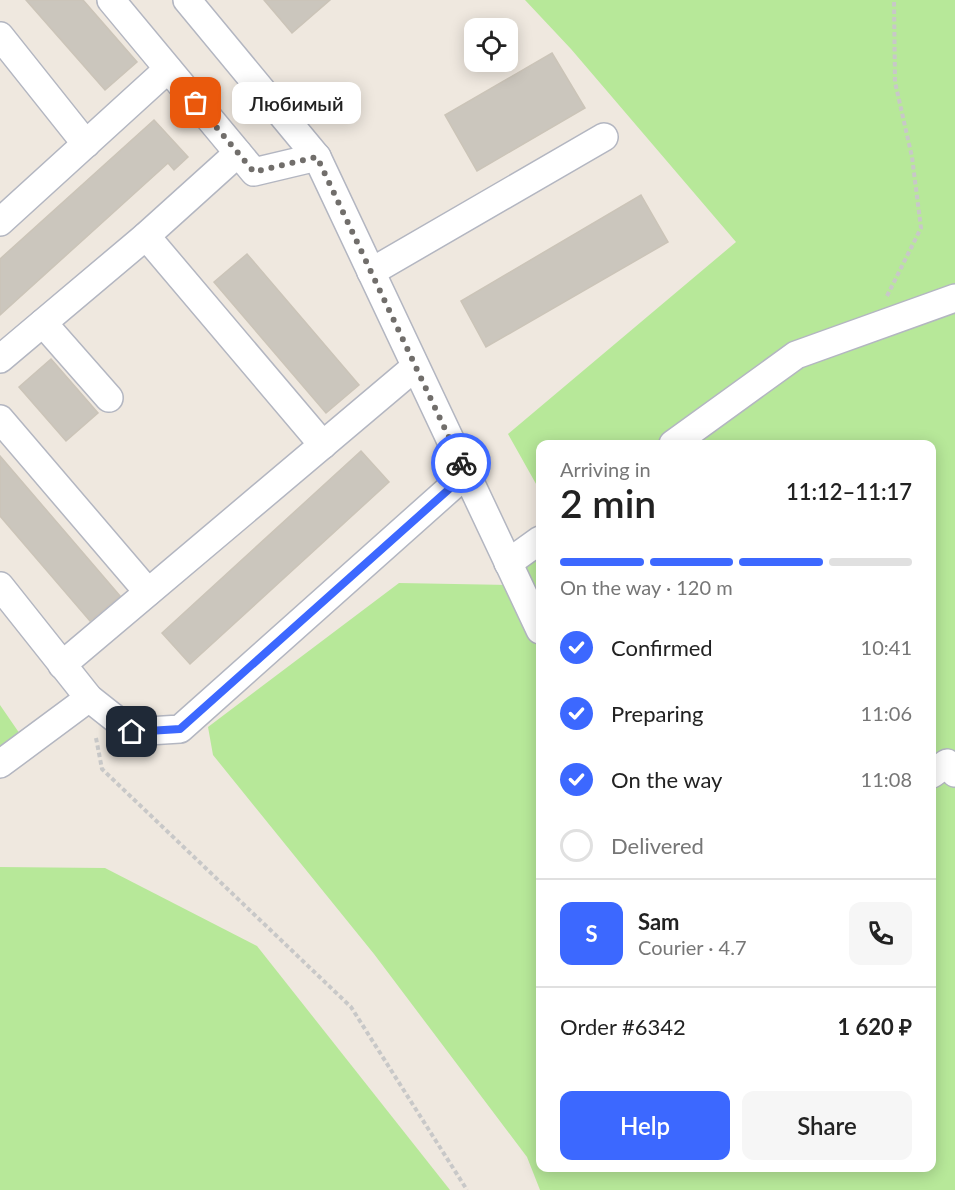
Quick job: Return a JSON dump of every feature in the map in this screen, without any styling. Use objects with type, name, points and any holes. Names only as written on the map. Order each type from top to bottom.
[{"type":"street","points":[[111,0],[254,172],[317,157]]},
{"type":"street","points":[[187,0],[317,157],[536,622]]},
{"type":"street","points":[[0,36],[86,144]]},
{"type":"street","points":[[0,222],[168,69]]},
{"type":"street","points":[[371,272],[604,137]]},
{"type":"street","points":[[0,359],[146,236],[238,153]]},
{"type":"street","points":[[146,236],[323,445]]},
{"type":"street","points":[[679,440],[796,356],[955,298]]},
{"type":"street","points":[[43,323],[109,398]]},
{"type":"street","points":[[62,665],[415,367]]},
{"type":"street","points":[[0,419],[148,592]]},
{"type":"street","points":[[0,586],[89,698],[132,732],[180,729],[466,474]]},
{"type":"street","points":[[508,563],[536,543]]},
{"type":"street","points":[[0,764],[89,698]]},
{"type":"street","points":[[936,771],[947,763],[955,773]]},
{"type":"path","points":[[870,328],[921,228],[912,157],[895,82],[894,0]]},
{"type":"path","points":[[89,698],[102,769],[351,1007],[467,1190]]},
{"type":"green space","points":[[525,0],[955,0],[955,1190],[540,1190],[527,1157],[374,954],[213,755],[208,727],[399,583],[513,585],[536,529],[536,1172],[936,1172],[936,440],[536,440],[536,484],[508,434],[736,242],[571,49]]},
{"type":"green space","points":[[0,705],[22,737],[0,750]]},
{"type":"green space","points":[[0,867],[105,868],[257,946],[450,1190],[0,1190]]},
{"type":"building","points":[[26,0],[83,0],[137,62],[105,90]]},
{"type":"building","points":[[264,0],[330,0],[292,33]]},
{"type":"building","points":[[552,53],[585,108],[477,171],[445,115]]},
{"type":"building","points":[[154,120],[188,157],[174,170],[168,163],[0,315],[0,259]]},
{"type":"building","points":[[641,195],[668,242],[486,347],[461,301]]},
{"type":"building","points":[[247,254],[359,385],[326,413],[214,282]]},
{"type":"building","points":[[51,359],[98,413],[66,441],[19,387]]},
{"type":"building","points":[[361,451],[389,482],[190,664],[162,633]]},
{"type":"building","points":[[0,456],[120,596],[90,621],[0,516]]},
{"type":"way so far","points":[[196,103],[254,172],[317,157],[461,463]]},
{"type":"place","name":"Любимый","points":[[196,103]]},
{"type":"route","points":[[132,732],[180,729],[466,474],[461,463]]}]
